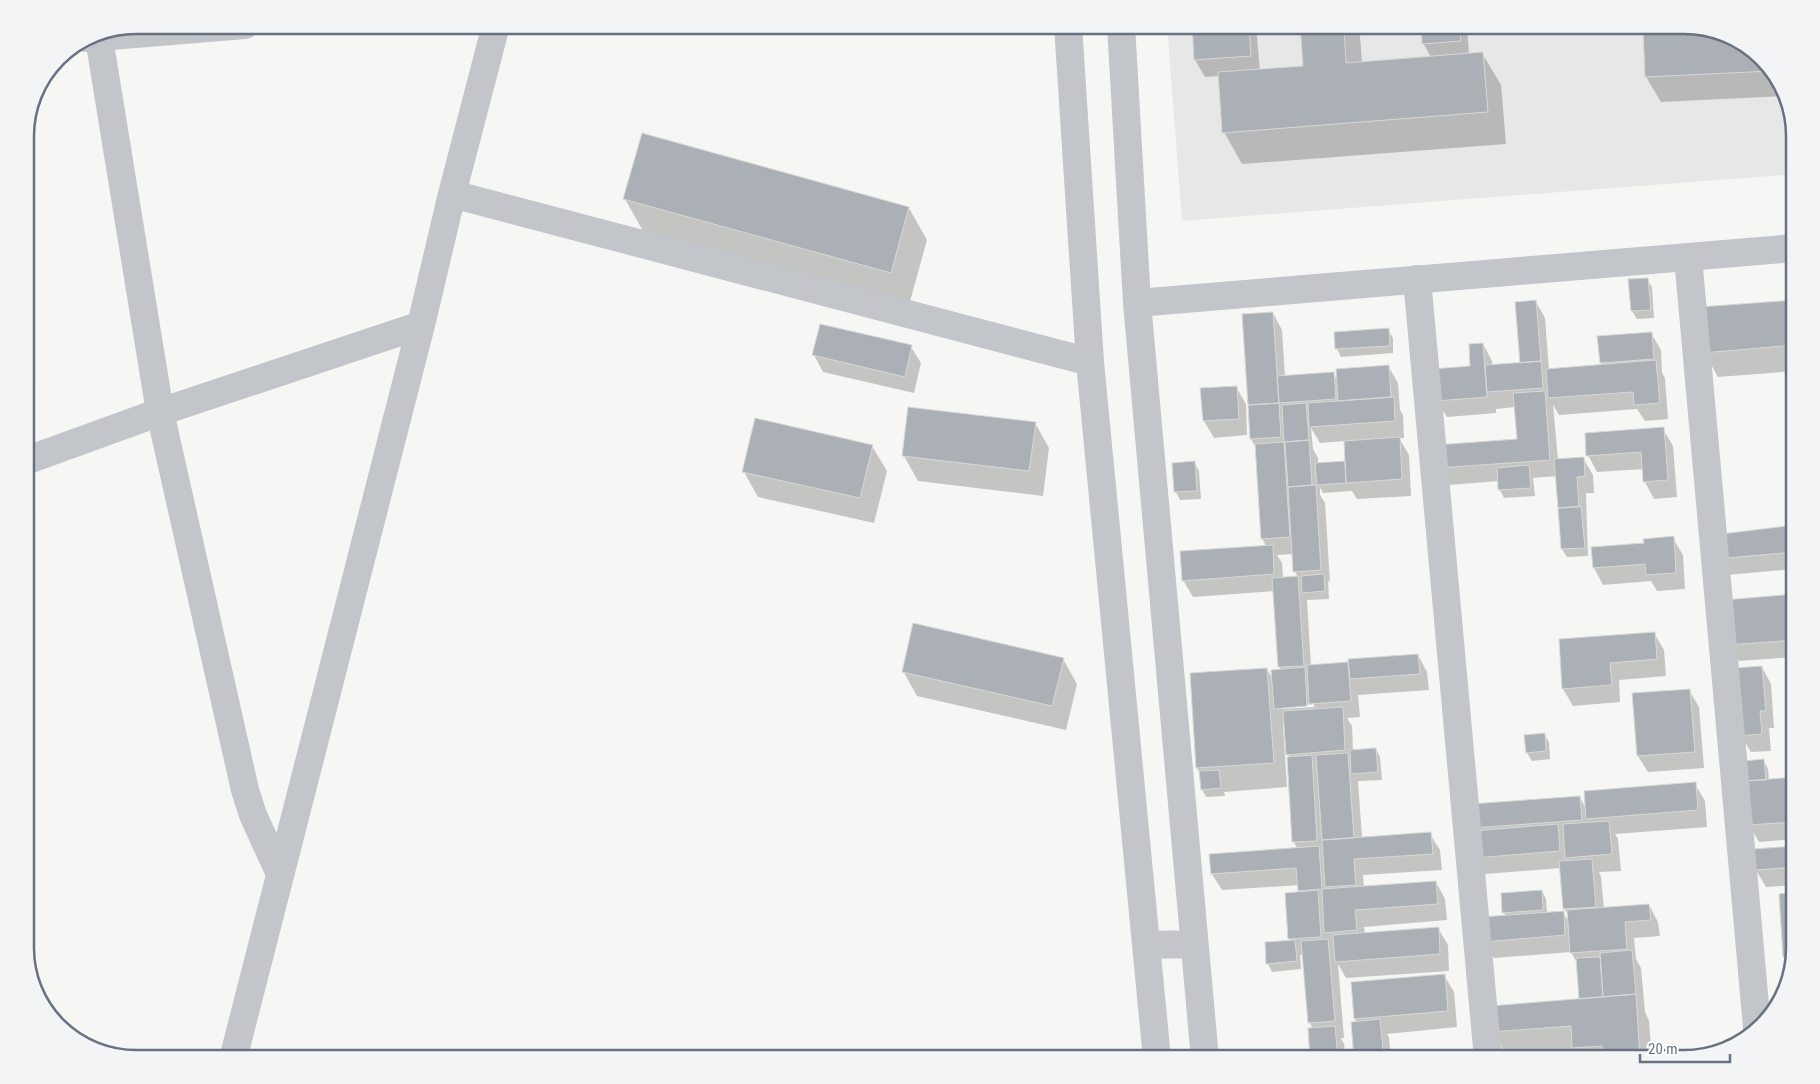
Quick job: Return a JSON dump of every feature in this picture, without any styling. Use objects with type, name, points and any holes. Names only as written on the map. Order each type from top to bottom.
[{"type":"street","points":[[235,1050],[494,34]]},
{"type":"street","points":[[1069,34],[1090,362],[1156,1050]]},
{"type":"street","points":[[1121,34],[1137,303],[1204,1050]]},
{"type":"street","points":[[95,42],[160,412],[245,790],[253,814],[280,874]]},
{"type":"street","points":[[452,194],[1090,362]]},
{"type":"street","points":[[1137,303],[1786,249]]},
{"type":"street","points":[[1688,257],[1756,1020]]},
{"type":"street","points":[[1417,279],[1487,1050]]},
{"type":"street","points":[[34,458],[160,412],[421,325]]},
{"type":"street","points":[[1146,945],[1194,944]]},
{"type":"shaded area","points":[[1168,34],[1698,35],[1711,37],[1735,47],[1756,64],[1773,85],[1779,97],[1784,116],[1786,129],[1786,175],[1182,221]]},
{"type":"building","points":[[1193,34],[1250,34],[1251,56],[1194,60]]},
{"type":"building","points":[[1301,34],[1344,34],[1346,63],[1483,52],[1488,112],[1222,133],[1218,72],[1303,66]]},
{"type":"building","points":[[1421,34],[1460,34],[1461,41],[1422,44]]},
{"type":"building","points":[[1643,34],[1685,34],[1711,37],[1735,47],[1763,71],[1645,77]]},
{"type":"building","points":[[642,133],[909,207],[891,273],[623,199]]},
{"type":"building","points":[[1648,278],[1651,310],[1631,311],[1628,279]]},
{"type":"building","points":[[1536,300],[1541,361],[1520,363],[1515,302]]},
{"type":"building","points":[[1786,301],[1786,346],[1702,353],[1699,307]]},
{"type":"building","points":[[1273,312],[1279,403],[1248,405],[1242,314]]},
{"type":"building","points":[[820,324],[912,345],[905,377],[812,355]]},
{"type":"building","points":[[1389,328],[1390,346],[1335,349],[1334,332]]},
{"type":"building","points":[[1652,332],[1654,359],[1600,363],[1597,336]]},
{"type":"building","points":[[1483,343],[1487,397],[1436,401],[1433,369],[1470,366],[1469,344]]},
{"type":"building","points":[[1656,360],[1660,403],[1634,405],[1633,392],[1548,398],[1546,369]]},
{"type":"building","points":[[1541,361],[1543,388],[1487,392],[1485,365]]},
{"type":"building","points":[[1389,365],[1391,397],[1338,401],[1336,369]]},
{"type":"building","points":[[1334,372],[1336,399],[1279,403],[1277,376]]},
{"type":"building","points":[[1237,386],[1239,419],[1203,421],[1200,388]]},
{"type":"building","points":[[1545,391],[1550,460],[1438,468],[1436,445],[1517,439],[1513,393]]},
{"type":"building","points":[[1394,397],[1395,421],[1309,427],[1308,403]]},
{"type":"building","points":[[1279,403],[1281,437],[1250,439],[1248,405]]},
{"type":"building","points":[[1306,403],[1309,440],[1284,442],[1282,405]]},
{"type":"building","points":[[908,407],[1036,422],[1029,471],[902,456]]},
{"type":"building","points":[[755,418],[873,445],[860,498],[742,472]]},
{"type":"building","points":[[1664,427],[1668,480],[1643,482],[1641,452],[1586,456],[1585,433]]},
{"type":"building","points":[[1400,437],[1402,479],[1346,483],[1344,441]]},
{"type":"building","points":[[1309,440],[1312,485],[1288,487],[1285,442]]},
{"type":"building","points":[[1284,442],[1290,537],[1261,539],[1255,444]]},
{"type":"building","points":[[1584,457],[1585,476],[1577,477],[1579,507],[1558,508],[1554,459]]},
{"type":"building","points":[[1195,461],[1197,491],[1174,492],[1172,463]]},
{"type":"building","points":[[1345,461],[1346,483],[1317,485],[1315,463]]},
{"type":"building","points":[[1529,465],[1531,488],[1498,490],[1497,468]]},
{"type":"building","points":[[1316,485],[1321,570],[1293,572],[1288,487]]},
{"type":"building","points":[[1581,506],[1585,548],[1561,549],[1558,508]]},
{"type":"building","points":[[1786,526],[1786,553],[1715,559],[1713,535]]},
{"type":"building","points":[[1674,536],[1676,573],[1646,575],[1645,564],[1593,568],[1591,547],[1644,543],[1643,539]]},
{"type":"building","points":[[1273,545],[1274,574],[1182,581],[1180,551]]},
{"type":"building","points":[[1324,574],[1325,591],[1302,593],[1301,576]]},
{"type":"building","points":[[1298,576],[1304,666],[1278,667],[1272,578]]},
{"type":"building","points":[[1786,595],[1786,641],[1728,645],[1724,600]]},
{"type":"building","points":[[913,623],[1064,658],[1052,706],[902,672]]},
{"type":"building","points":[[1655,632],[1657,659],[1610,663],[1612,685],[1562,689],[1559,639]]},
{"type":"building","points":[[1418,654],[1420,674],[1350,679],[1348,659]]},
{"type":"building","points":[[1348,662],[1351,701],[1309,704],[1307,665]]},
{"type":"building","points":[[1762,666],[1766,711],[1760,711],[1762,734],[1740,736],[1735,668]]},
{"type":"building","points":[[1305,667],[1307,706],[1274,709],[1271,670]]},
{"type":"building","points":[[1267,668],[1274,763],[1196,768],[1190,673]]},
{"type":"building","points":[[1690,689],[1695,752],[1637,756],[1632,693]]},
{"type":"building","points":[[1343,707],[1345,750],[1286,755],[1283,711]]},
{"type":"building","points":[[1545,733],[1546,751],[1526,753],[1524,735]]},
{"type":"building","points":[[1376,748],[1378,772],[1351,774],[1350,750]]},
{"type":"building","points":[[1348,753],[1354,838],[1322,840],[1316,755]]},
{"type":"building","points":[[1312,755],[1317,841],[1292,842],[1287,757]]},
{"type":"building","points":[[1764,759],[1766,780],[1745,781],[1743,761]]},
{"type":"building","points":[[1219,770],[1221,788],[1201,790],[1199,771]]},
{"type":"building","points":[[1786,778],[1786,823],[1748,825],[1745,781]]},
{"type":"building","points":[[1696,782],[1698,810],[1586,819],[1584,791]]},
{"type":"building","points":[[1580,796],[1582,820],[1473,828],[1471,804]]},
{"type":"building","points":[[1609,821],[1612,854],[1565,858],[1563,824]]},
{"type":"building","points":[[1558,824],[1560,851],[1474,858],[1473,831]]},
{"type":"building","points":[[1431,832],[1433,854],[1354,859],[1356,885],[1325,887],[1322,840]]},
{"type":"building","points":[[1319,846],[1322,889],[1298,891],[1296,868],[1211,874],[1209,854]]},
{"type":"building","points":[[1786,847],[1786,868],[1755,870],[1753,849]]},
{"type":"building","points":[[1592,859],[1596,907],[1563,909],[1559,861]]},
{"type":"building","points":[[1436,881],[1438,904],[1355,910],[1357,930],[1324,933],[1322,889]]},
{"type":"building","points":[[1318,890],[1321,937],[1288,939],[1285,893]]},
{"type":"building","points":[[1542,890],[1543,910],[1502,913],[1501,893]]},
{"type":"building","points":[[1786,893],[1786,949],[1785,957],[1783,957],[1779,894]]},
{"type":"building","points":[[1649,904],[1651,920],[1625,922],[1627,949],[1570,953],[1567,910]]},
{"type":"building","points":[[1564,911],[1565,935],[1483,942],[1481,917]]},
{"type":"building","points":[[1439,927],[1440,954],[1335,962],[1333,935]]},
{"type":"building","points":[[1328,939],[1335,1021],[1308,1023],[1301,941]]},
{"type":"building","points":[[1295,940],[1297,961],[1266,964],[1265,942]]},
{"type":"building","points":[[1632,950],[1636,994],[1603,997],[1600,953]]},
{"type":"building","points":[[1600,957],[1603,997],[1579,999],[1576,958]]},
{"type":"building","points":[[1445,974],[1448,1011],[1354,1019],[1351,982]]},
{"type":"building","points":[[1636,994],[1639,1050],[1602,1050],[1602,1046],[1572,1048],[1571,1026],[1491,1032],[1490,1006]]},
{"type":"building","points":[[1380,1019],[1383,1050],[1353,1050],[1351,1022]]},
{"type":"building","points":[[1335,1026],[1337,1050],[1309,1050],[1308,1028]]}]
